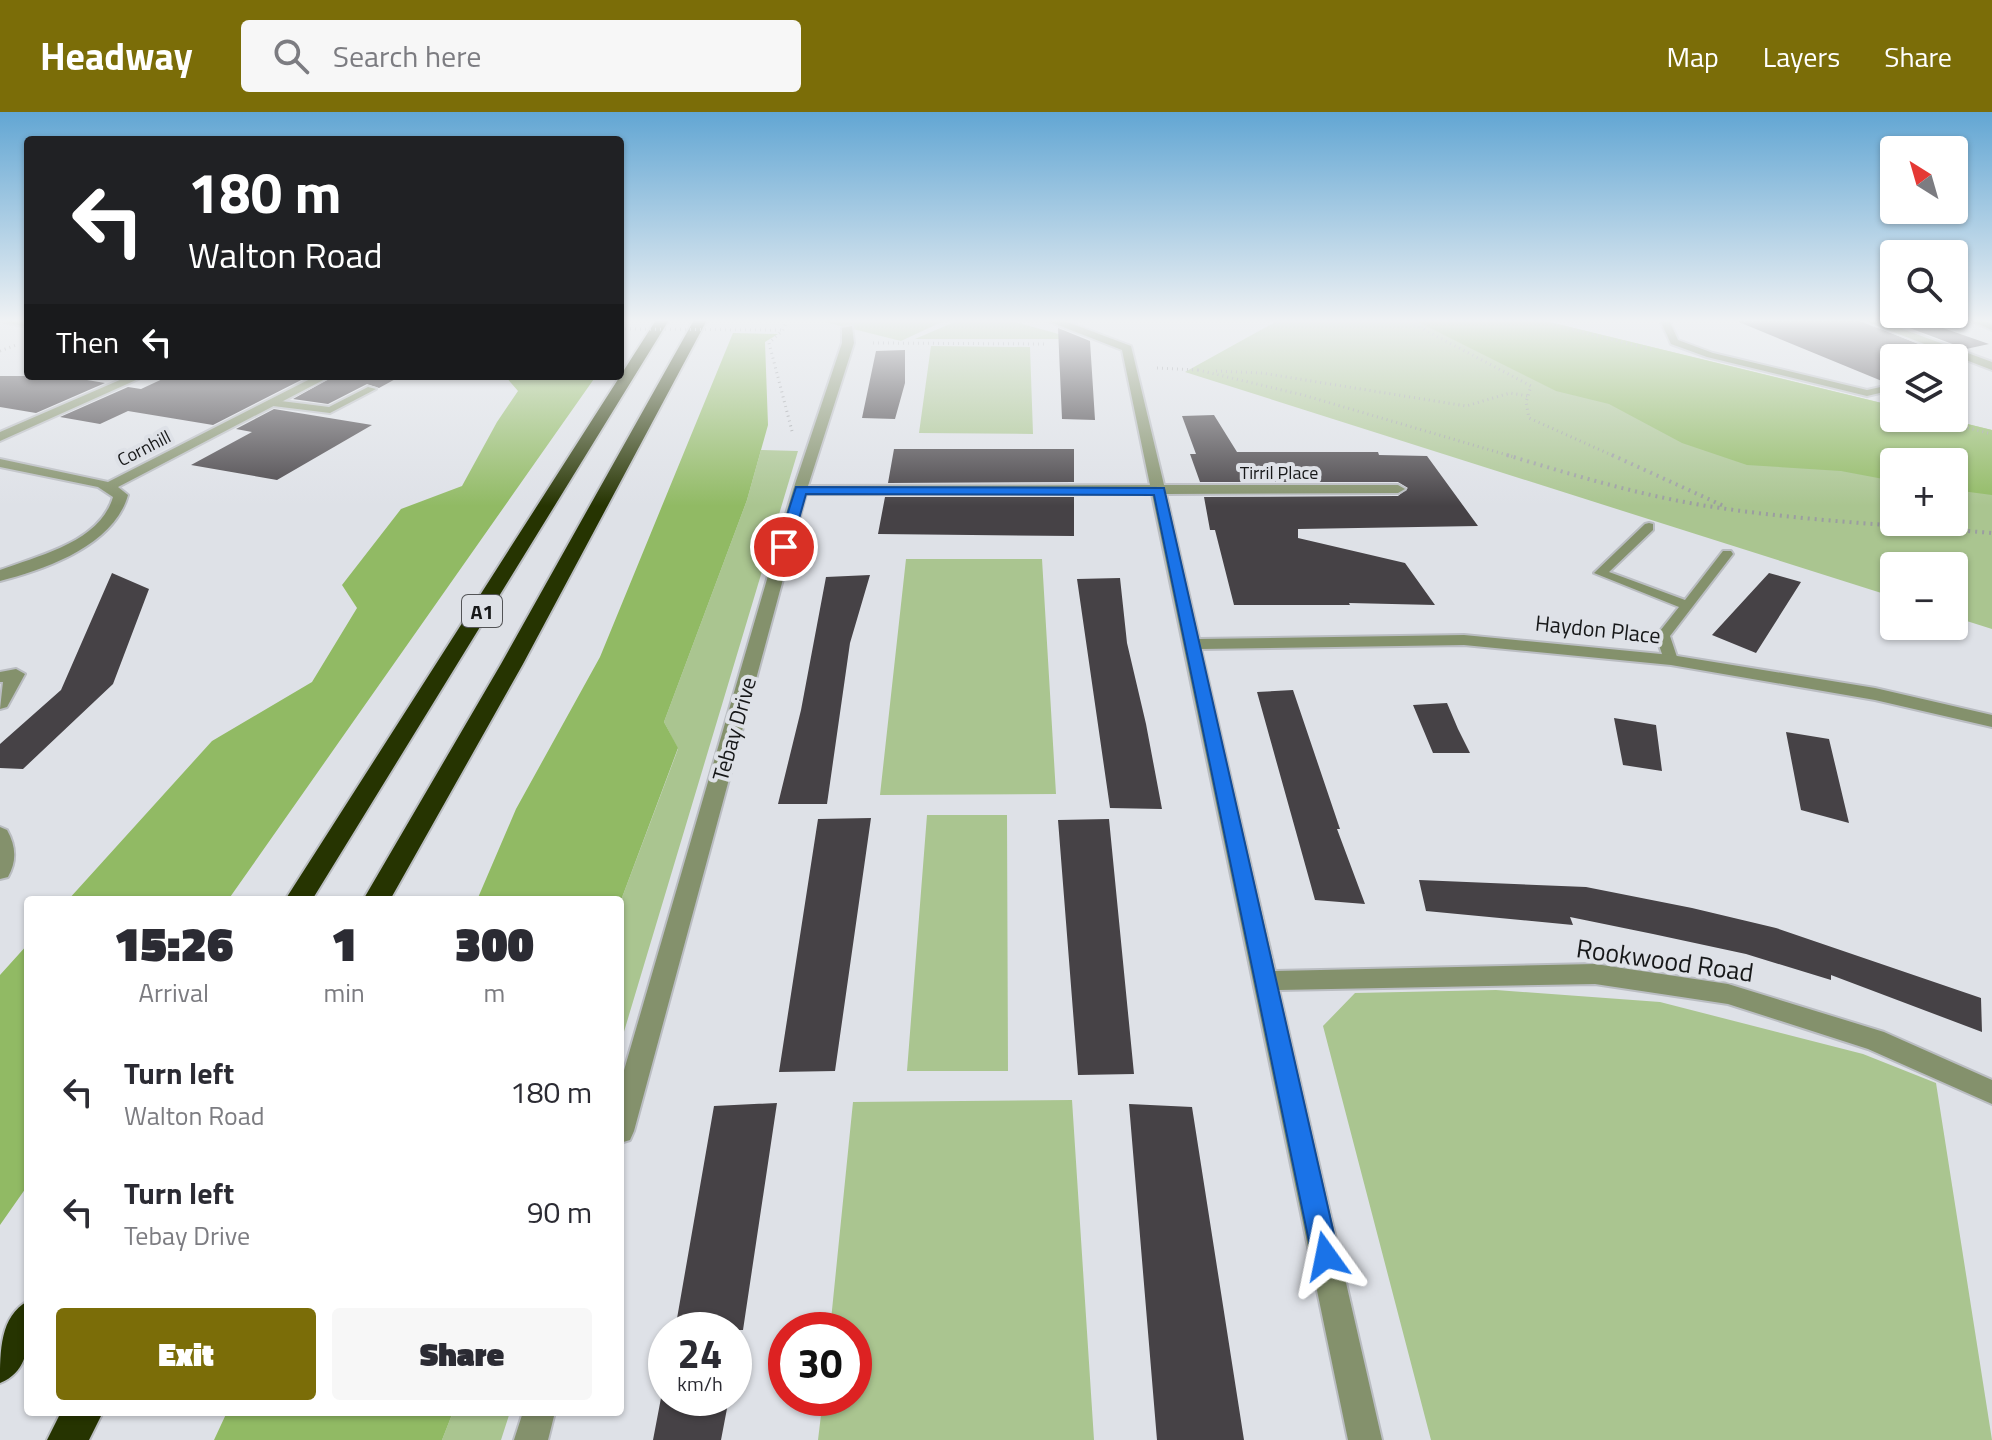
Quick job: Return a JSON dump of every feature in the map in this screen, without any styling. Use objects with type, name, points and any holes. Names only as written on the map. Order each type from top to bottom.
[{"type":"highway","name":"A1","points":[[301,896],[624,382]]},
{"type":"highway","name":"A1","points":[[378,896],[512,664],[667,382]]},
{"type":"highway","points":[[0,1364],[24,1326]]},
{"type":"highway","points":[[67,1440],[81,1416]]},
{"type":"street","points":[[0,437],[122,382]]},
{"type":"street","name":"Cornhill","points":[[108,487],[313,382]]},
{"type":"street","name":"Tebay Drive","points":[[624,1117],[800,490],[834,382]]},
{"type":"street","points":[[1136,382],[1365,1440]]},
{"type":"street","name":"Cornhill","points":[[0,463],[108,487],[121,495],[120,509],[108,526],[83,541],[0,576]]},
{"type":"street","name":"Tirril Place","points":[[800,490],[1398,489]]},
{"type":"street","name":"Haydon Place","points":[[1193,644],[1464,640],[1671,660],[1875,694],[1992,721]]},
{"type":"street","points":[[0,677],[16,674],[0,703]]},
{"type":"street","points":[[0,835],[5,859],[0,871]]},
{"type":"street","name":"Rookwood Road","points":[[1266,981],[1595,974],[1728,994],[1875,1040],[1991,1095]]},
{"type":"street","points":[[531,1440],[538,1416]]},
{"type":"lane","points":[[1821,382],[1867,393],[1880,390]]},
{"type":"lane","points":[[273,403],[330,410],[371,389]]},
{"type":"lane","points":[[1649,527],[1600,573],[1687,605]]},
{"type":"lane","points":[[1671,660],[1663,636],[1727,554]]},
{"type":"path","points":[[779,382],[793,436],[814,446]]},
{"type":"path","points":[[1259,382],[1614,486],[1734,510],[1833,522],[1992,533]]},
{"type":"path","points":[[1317,382],[1466,406],[1510,393],[1528,396]]},
{"type":"path","points":[[1523,382],[1531,386],[1526,402],[1529,418],[1734,510]]},
{"type":"path","points":[[1968,428],[1992,434]]},
{"type":"green space","points":[[510,382],[592,382],[231,896],[72,896],[212,741],[312,682],[357,608],[342,585],[401,509],[462,486],[518,391]]},
{"type":"green space","points":[[713,382],[766,382],[768,425],[747,500],[664,722],[678,748],[623,896],[479,896],[516,809],[600,657]]},
{"type":"green space","points":[[926,382],[1031,382],[1033,434],[919,433]]},
{"type":"green space","points":[[1216,382],[1795,382],[1880,403],[1880,432],[1968,432],[1968,424],[1992,430],[1992,629],[1968,621],[1968,552],[1880,552],[1880,593]]},
{"type":"green space","points":[[1538,382],[1795,382],[1880,403],[1880,432],[1968,432],[1968,424],[1992,430],[1992,495],[1968,492],[1968,448],[1880,448],[1880,478],[1841,471],[1747,465],[1682,443],[1609,404],[1556,391]]},
{"type":"green space","points":[[761,450],[798,451],[624,1032],[623,896],[678,749],[664,722],[747,500]]},
{"type":"green space","points":[[906,559],[1042,559],[1056,794],[880,795]]},
{"type":"green space","points":[[927,815],[1007,815],[1008,1071],[907,1071]]},
{"type":"green space","points":[[24,948],[24,1191],[0,1225],[0,975]]},
{"type":"green space","points":[[1496,990],[1660,1002],[1863,1054],[1936,1083],[1992,1440],[1431,1440],[1323,1026],[1355,993]]},
{"type":"green space","points":[[1072,1100],[1094,1440],[818,1440],[821,1416],[872,1416],[872,1312],[832,1312],[853,1102]]},
{"type":"green space","points":[[225,1416],[451,1416],[442,1440],[214,1440]]},
{"type":"green space","points":[[451,1416],[509,1416],[501,1440],[442,1440]]},
{"type":"building","points":[[0,382],[105,383],[36,413],[0,407]]},
{"type":"building","points":[[156,382],[297,382],[213,425],[128,411],[100,424],[60,417],[128,387],[141,389]]},
{"type":"building","points":[[323,382],[390,382],[379,388],[367,384],[328,404],[293,399]]},
{"type":"building","points":[[870,382],[905,382],[895,419],[862,418]]},
{"type":"building","points":[[1060,382],[1093,382],[1095,420],[1062,419]]},
{"type":"building","points":[[274,409],[372,425],[277,480],[191,465],[252,432],[236,429]]},
{"type":"building","points":[[1214,415],[1237,452],[1378,452],[1379,455],[1427,456],[1478,526],[1298,529],[1298,538],[1405,563],[1435,605],[1234,605],[1215,530],[1210,530],[1204,497],[1398,496],[1408,488],[1398,482],[1200,482],[1190,454],[1196,454],[1182,416]]},
{"type":"building","points":[[894,449],[1074,449],[1074,482],[888,483]]},
{"type":"building","points":[[885,497],[1074,497],[1074,536],[878,534]]},
{"type":"building","points":[[112,573],[149,589],[113,684],[23,769],[0,768],[0,744],[61,690]]},
{"type":"building","points":[[1769,573],[1801,582],[1756,653],[1712,635]]},
{"type":"building","points":[[870,575],[850,643],[827,804],[778,804],[801,710],[826,577]]},
{"type":"building","points":[[1120,578],[1127,643],[1162,809],[1110,808],[1077,579]]},
{"type":"building","points":[[1293,690],[1340,829],[1337,829],[1365,904],[1315,900],[1257,692]]},
{"type":"building","points":[[1447,703],[1470,753],[1433,753],[1413,705]]},
{"type":"building","points":[[1614,718],[1656,725],[1662,771],[1623,765]]},
{"type":"building","points":[[1786,732],[1829,739],[1849,823],[1801,810]]},
{"type":"building","points":[[871,818],[835,1071],[779,1072],[818,819]]},
{"type":"building","points":[[1109,819],[1134,1074],[1078,1075],[1058,820]]},
{"type":"building","points":[[1419,880],[1586,887],[1776,928],[1981,998],[1982,1032],[1831,975],[1831,980],[1746,954],[1570,917],[1573,925],[1426,911]]},
{"type":"building","points":[[777,1103],[746,1312],[678,1312],[714,1106]]},
{"type":"building","points":[[1129,1104],[1192,1107],[1244,1440],[1157,1440]]},
{"type":"building","points":[[658,1416],[726,1416],[721,1440],[653,1440]]},
{"type":"route","points":[[784,547],[800,490],[1160,491],[1326,1256]]}]
